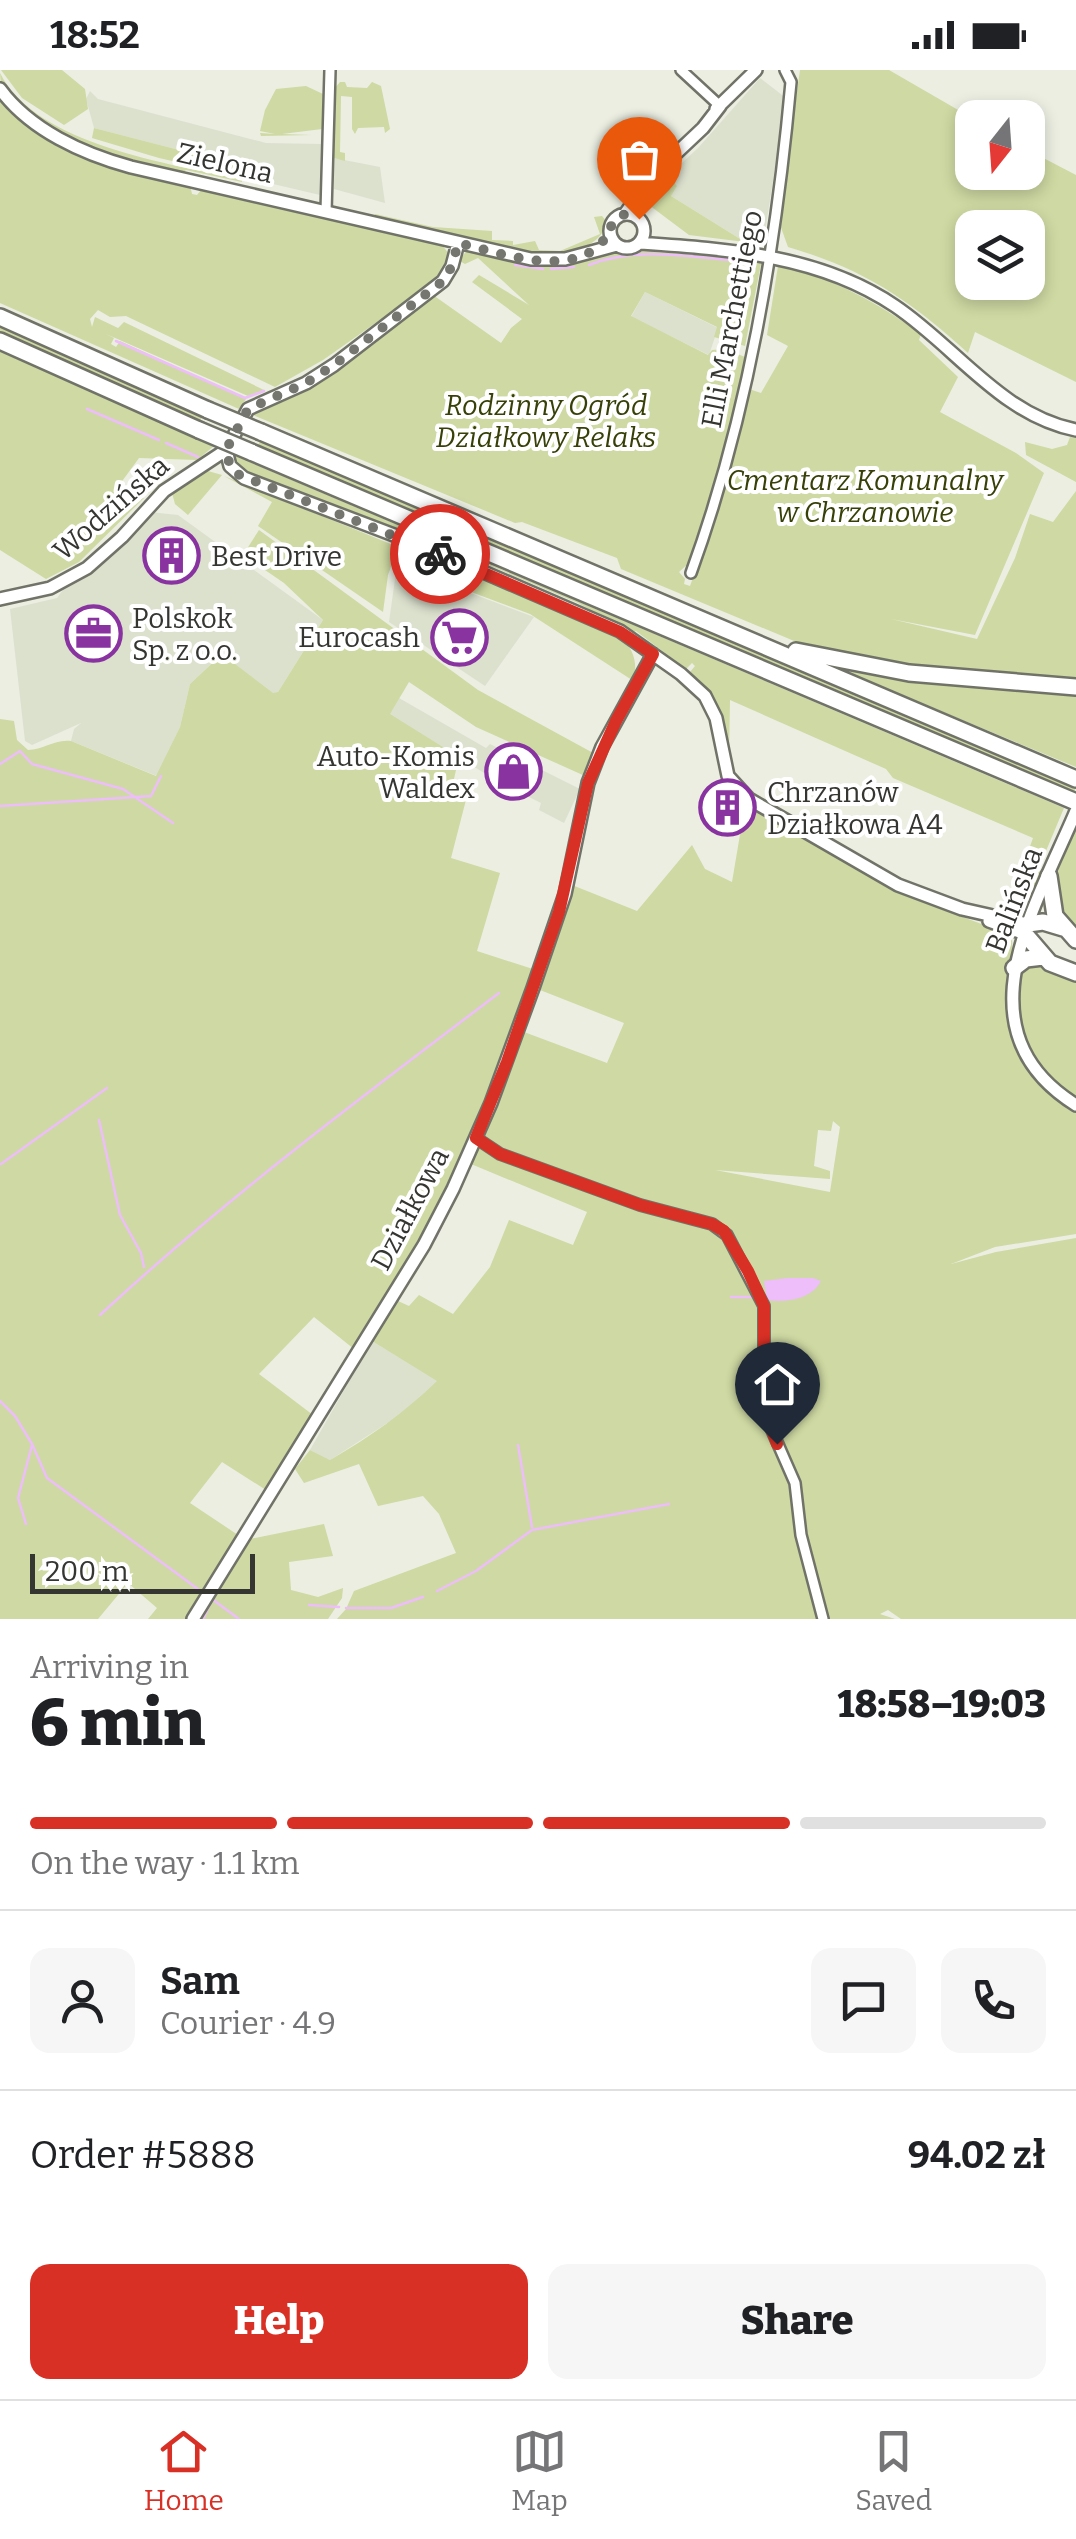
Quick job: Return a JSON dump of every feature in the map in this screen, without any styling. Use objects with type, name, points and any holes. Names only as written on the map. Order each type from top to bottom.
[{"type":"highway","points":[[0,317],[208,410],[1076,779]]},
{"type":"highway","points":[[0,342],[1076,802]]},
{"type":"highway","points":[[748,640],[868,667],[977,680],[1076,686]]},
{"type":"highway","points":[[1048,876],[1050,898],[1063,928],[1076,940]]},
{"type":"highway","points":[[1063,928],[1043,922],[1026,929],[1043,956],[1061,969],[1076,973]]},
{"type":"highway","points":[[1014,968],[1026,959],[1043,956]]},
{"type":"street","points":[[326,212],[330,70]]},
{"type":"street","points":[[681,70],[720,106]]},
{"type":"street","points":[[614,240],[614,220],[625,214],[643,188],[756,70]]},
{"type":"street","name":"Elli Marchettiego","points":[[691,573],[738,419],[768,256],[791,84],[785,70]]},
{"type":"street","name":"Zielona","points":[[0,89],[34,122],[101,158],[458,243]]},
{"type":"street","points":[[614,240],[628,248],[640,231],[643,188]]},
{"type":"street","points":[[625,214],[640,231],[673,246],[768,256],[818,268],[880,296],[917,321],[1016,406],[1076,430]]},
{"type":"street","points":[[458,243],[539,260],[559,260],[588,254],[614,240]]},
{"type":"street","name":"Wodzińska","points":[[0,599],[50,588],[78,574],[122,537],[164,491],[226,450],[248,409],[306,383],[334,365],[443,281],[458,243]]},
{"type":"street","points":[[226,450],[230,466],[244,478],[407,540],[620,632],[706,696],[716,718],[728,776],[740,792],[898,885],[1026,929]]},
{"type":"street","name":"Wodzińska","points":[[196,468],[230,466]]},
{"type":"street","name":"Działkowa","points":[[193,1619],[424,1245],[476,1138],[559,912],[588,783],[609,734],[653,654]]},
{"type":"street","name":"Balińska","points":[[1076,812],[1026,929],[1014,968],[1011,996],[1013,1024],[1022,1052],[1054,1091],[1076,1104]]},
{"type":"street","points":[[476,1138],[500,1154],[640,1205],[718,1227],[748,1271],[764,1306],[768,1419],[795,1483],[802,1536],[823,1619]]},
{"type":"shaded area","points":[[760,78],[786,98],[764,238],[756,243],[745,242],[671,196],[668,176]]},
{"type":"shaded area","points":[[90,91],[98,99],[266,143],[321,144],[322,192],[320,195],[243,177],[236,165],[94,128],[86,99]]},
{"type":"shaded area","points":[[334,158],[380,167],[385,203],[334,189]]},
{"type":"shaded area","points":[[645,292],[718,328],[709,355],[631,317]]},
{"type":"shaded area","points":[[150,512],[178,515],[323,620],[278,692],[273,694],[222,654],[190,684],[180,727],[157,776],[71,741],[74,729],[81,723],[32,745],[25,741],[10,609],[57,598]]},
{"type":"shaded area","points":[[397,565],[534,617],[485,686],[389,622]]},
{"type":"shaded area","points":[[399,698],[486,748],[490,744],[580,789],[564,823],[539,810],[541,803],[497,781],[389,714]]},
{"type":"shaded area","points":[[764,1281],[821,1281],[798,1298],[767,1300]]},
{"type":"shaded area","points":[[372,1341],[438,1381],[406,1411],[330,1460],[310,1450]]},
{"type":"green space","points":[[1,70],[62,70],[85,89],[88,109],[64,125],[22,98]]},
{"type":"green space","points":[[800,70],[889,70],[955,108],[955,190],[1045,190],[1045,159],[1076,175],[1076,382],[975,332],[968,353],[885,288],[840,265],[788,247],[779,222]]},
{"type":"green space","points":[[0,73],[18,98],[43,118],[74,134],[108,148],[242,182],[143,165],[68,139],[25,111],[1,85]]},
{"type":"green space","points":[[340,82],[347,87],[367,88],[372,82],[381,86],[390,129],[385,133],[384,127],[358,128],[355,134],[352,97],[341,96],[340,152],[345,153],[345,161],[334,158],[334,89]]},
{"type":"green space","points":[[306,86],[323,94],[322,129],[282,134],[312,135],[261,136],[260,133],[275,134],[260,131],[276,89]]},
{"type":"green space","points":[[0,97],[35,129],[190,185],[192,194],[201,190],[359,223],[442,245],[449,254],[449,262],[438,279],[323,360],[275,387],[126,316],[110,317],[98,310],[90,319],[92,327],[95,317],[118,328],[124,322],[264,390],[248,396],[106,334],[114,338],[111,344],[116,347],[120,341],[246,399],[239,409],[0,303]]},
{"type":"green space","points":[[94,128],[237,165],[243,177],[92,138]]},
{"type":"green space","points":[[668,176],[677,186],[671,196],[745,242],[689,235],[649,205],[652,190]]},
{"type":"green space","points":[[375,214],[433,227],[492,231],[492,240],[513,241],[513,245],[535,241],[539,250],[560,251],[598,235],[594,241],[570,251],[538,253],[464,242],[374,219]]},
{"type":"green space","points":[[602,216],[607,222],[600,233],[594,217]]},
{"type":"green space","points":[[646,246],[754,258],[761,264],[745,346],[714,337],[717,327],[645,292],[631,316],[708,355],[712,350],[725,349],[745,357],[733,419],[697,546],[690,562],[679,572],[684,584],[690,586],[706,542],[749,389],[761,393],[788,346],[767,335],[778,266],[782,265],[855,293],[921,334],[919,340],[958,377],[940,412],[1016,453],[1044,473],[975,635],[891,619],[977,639],[1015,558],[1030,514],[1053,522],[1076,491],[1076,679],[910,664],[799,643],[621,569],[617,558],[522,522],[515,523],[253,415],[297,395],[433,295],[501,343],[522,319],[472,282],[479,275],[529,305],[478,258],[465,264],[458,260],[466,252],[553,265],[613,249],[628,252]]},
{"type":"green space","points":[[0,321],[204,413],[198,425],[0,335]]},
{"type":"green space","points":[[0,349],[214,446],[197,460],[139,458],[120,484],[144,498],[79,562],[46,579],[0,550]]},
{"type":"green space","points":[[1070,437],[1076,438],[1076,482],[1026,455],[1025,442],[1052,449],[1067,445]]},
{"type":"green space","points":[[262,438],[1076,783],[1074,796],[255,450]]},
{"type":"green space","points":[[233,455],[1064,808],[1038,870],[1043,873],[1028,906],[1023,904],[1007,911],[1033,838],[893,778],[886,769],[730,700],[729,755],[719,709],[690,672],[695,666],[692,663],[686,669],[636,631],[631,633],[578,603],[430,540],[378,525],[242,472],[233,463]]},
{"type":"green space","points":[[208,471],[222,475],[188,515],[175,504],[172,493]]},
{"type":"green space","points":[[224,476],[398,547],[388,575],[383,612],[258,526],[272,502]]},
{"type":"green space","points":[[259,530],[478,690],[595,754],[585,776],[476,727],[409,682],[390,714],[459,757],[451,792],[468,792],[451,858],[500,873],[477,951],[536,970],[438,1214],[354,1349],[314,1317],[259,1374],[313,1415],[266,1490],[222,1462],[190,1503],[238,1535],[189,1619],[148,1619],[157,1608],[128,1583],[98,1619],[0,1619],[0,719],[14,721],[17,740],[28,750],[71,741],[156,776],[180,727],[190,684],[222,654],[273,693],[278,692],[323,620],[284,583],[243,555]]},
{"type":"green space","points":[[412,547],[615,634],[632,652],[632,680],[530,614],[404,564]]},
{"type":"green space","points":[[829,665],[1076,691],[1076,767]]},
{"type":"green space","points":[[745,805],[907,896],[1008,934],[1012,941],[1006,996],[1010,1033],[1034,1079],[1076,1113],[1076,1234],[995,1247],[951,1264],[1076,1238],[1076,1619],[901,1619],[888,1610],[880,1614],[895,1619],[337,1619],[354,1591],[456,1553],[439,1514],[423,1496],[378,1506],[359,1464],[304,1483],[295,1469],[310,1450],[330,1460],[345,1451],[399,1414],[437,1381],[372,1341],[398,1301],[409,1306],[419,1295],[453,1314],[490,1267],[509,1220],[573,1245],[587,1212],[471,1164],[480,1146],[610,1193],[482,1141],[524,1032],[607,1063],[624,1023],[540,990],[572,885],[637,911],[692,845],[705,869],[732,882]],"holes":[[[833,1121],[840,1127],[830,1192],[715,1170],[830,1179],[830,1171],[814,1166],[818,1130],[831,1131]]]},
{"type":"green space","points":[[1076,829],[1076,934],[1059,908],[1056,883]]},
{"type":"green space","points":[[1039,962],[1076,978],[1076,1101],[1038,1069],[1017,1022],[1019,971],[1028,963]]},
{"type":"green space","points":[[324,1524],[333,1556],[289,1562],[291,1590],[318,1597],[343,1588],[342,1598],[328,1619],[198,1619],[250,1539]]},
{"type":"waterway","points":[[589,265],[625,256],[663,254],[739,261],[753,266]]},
{"type":"waterway","points":[[515,265],[543,269]]},
{"type":"waterway","points":[[551,269],[574,267]]},
{"type":"waterway","points":[[116,341],[245,398],[264,391]]},
{"type":"waterway","points":[[87,409],[159,440]]},
{"type":"waterway","points":[[166,443],[198,457]]},
{"type":"waterway","points":[[0,764],[20,751],[32,764],[123,789],[173,823]]},
{"type":"waterway","points":[[0,806],[151,796],[161,776]]},
{"type":"waterway","points":[[100,1315],[245,1189],[499,993]]},
{"type":"waterway","points":[[1,1164],[107,1088]]},
{"type":"waterway","points":[[99,1120],[120,1215],[141,1253],[144,1267]]},
{"type":"waterway","points":[[472,1161],[479,1145]]},
{"type":"waterway","points":[[435,1239],[464,1179]]},
{"type":"waterway","points":[[731,1297],[755,1297]]},
{"type":"waterway","points":[[0,1401],[15,1416],[47,1478],[202,1592]]},
{"type":"waterway","points":[[26,1524],[18,1498],[32,1445]]},
{"type":"waterway","points":[[518,1445],[532,1527]]},
{"type":"waterway","points":[[437,1591],[476,1571],[532,1530],[669,1504]]},
{"type":"waterway","points":[[346,1608],[391,1608],[423,1597]]},
{"type":"waterway","points":[[212,1599],[239,1619]]},
{"type":"waterway","points":[[203,1619],[211,1602]]},
{"type":"waterway","points":[[309,1605],[339,1607]]},
{"type":"way so far","points":[[440,554],[237,474],[230,466],[226,450],[245,413],[334,365],[443,281],[458,243],[531,259],[559,260],[588,254],[610,234],[611,225],[619,216],[628,214],[639,219]]},
{"type":"place","name":"Best Drive","points":[[172,556]]},
{"type":"place","name":"Polskok Sp. z o.o.","points":[[93,634]]},
{"type":"place","name":"Eurocash","points":[[459,637]]},
{"type":"place","name":"Auto-Komis Waldex","points":[[514,772]]},
{"type":"place","name":"Chrzanów Działkowa A4","points":[[728,808]]},
{"type":"route","points":[[440,554],[583,614],[653,654],[602,748],[588,783],[565,894],[507,1062],[476,1138],[500,1154],[724,1231],[764,1306],[764,1386],[768,1419],[777,1444]]},
{"type":"park label","name":"Rodzinny Ogród Działkowy Relaks","points":[[546,421]]},
{"type":"park label","name":"Cmentarz Komunalny w Chrzanowie","points":[[865,496]]}]
